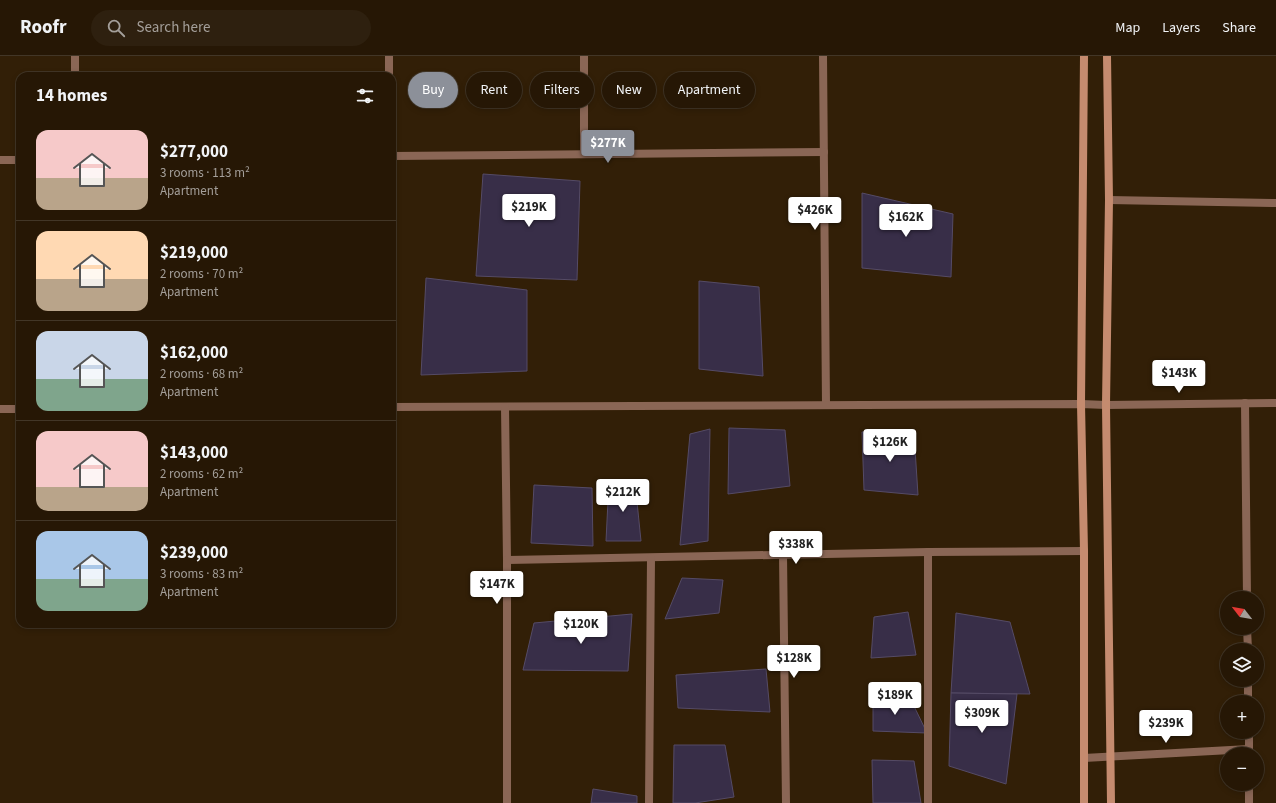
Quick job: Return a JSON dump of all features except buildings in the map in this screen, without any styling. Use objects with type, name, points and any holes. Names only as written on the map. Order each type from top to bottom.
[{"type":"street","points":[[75,56],[75,72]]},
{"type":"street","points":[[389,56],[389,72]]},
{"type":"street","points":[[584,56],[584,154]]},
{"type":"street","points":[[823,56],[826,405]]},
{"type":"street","points":[[1084,56],[1081,404],[1084,551],[1084,803]]},
{"type":"street","points":[[1107,56],[1108,200],[1106,405],[1112,757],[1111,803]]},
{"type":"street","points":[[396,156],[824,152]]},
{"type":"street","points":[[0,160],[16,160]]},
{"type":"street","points":[[1108,200],[1276,203]]},
{"type":"street","points":[[1245,403],[1247,591]]},
{"type":"street","points":[[396,407],[1106,405],[1276,403]]},
{"type":"street","points":[[505,407],[507,560],[507,803]]},
{"type":"street","points":[[0,409],[16,409]]},
{"type":"street","points":[[507,560],[928,552],[1084,551]]},
{"type":"street","points":[[928,552],[928,803]]},
{"type":"street","points":[[783,555],[786,803]]},
{"type":"street","points":[[650,558],[650,803]]},
{"type":"street","points":[[1084,758],[1220,753]]},
{"type":"street","points":[[1249,791],[1250,803]]}]
